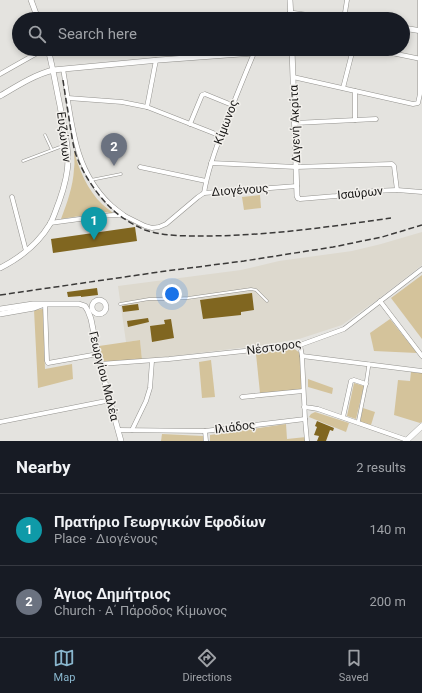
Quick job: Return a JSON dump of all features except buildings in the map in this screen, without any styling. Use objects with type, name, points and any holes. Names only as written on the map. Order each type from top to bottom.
[{"type":"main road","points":[[407,440],[422,426]]},
{"type":"street","points":[[31,0],[35,12]]},
{"type":"street","points":[[290,0],[291,12]]},
{"type":"street","points":[[345,12],[347,0]]},
{"type":"street","points":[[293,77],[413,104],[418,103],[420,94],[421,59],[420,0]]},
{"type":"street","points":[[410,29],[421,31]]},
{"type":"street","points":[[0,74],[32,56]]},
{"type":"street","name":"Ευζώνων","points":[[49,56],[53,70],[67,148],[68,169],[66,183],[50,223]]},
{"type":"street","points":[[0,96],[44,72],[53,70],[212,56]]},
{"type":"street","name":"Κίμωνος","points":[[204,193],[211,164],[232,106],[253,56]]},
{"type":"street","name":"Διγενή Ακρίτα","points":[[292,56],[298,198]]},
{"type":"street","points":[[343,88],[351,56]]},
{"type":"street","points":[[406,56],[421,59]]},
{"type":"street","points":[[147,107],[156,60]]},
{"type":"street","points":[[64,69],[71,125],[82,161],[98,191],[110,204],[125,216]]},
{"type":"street","points":[[355,91],[355,120]]},
{"type":"street","points":[[190,124],[202,95],[205,94],[232,106]]},
{"type":"street","points":[[68,98],[122,102],[147,107],[221,136]]},
{"type":"street","points":[[295,123],[376,119]]},
{"type":"street","points":[[211,164],[296,167],[392,164],[394,166],[396,190]]},
{"type":"street","points":[[140,167],[206,181]]},
{"type":"street","name":"Διογένους","points":[[50,223],[114,215],[125,216],[152,228],[159,227],[166,224],[204,193],[297,186]]},
{"type":"street","name":"Ισαύρων","points":[[298,198],[336,196],[374,191],[396,190],[422,192]]},
{"type":"street","points":[[12,197],[26,251]]},
{"type":"street","points":[[0,268],[16,259],[26,251],[37,241],[50,223]]},
{"type":"street","name":"Νέστορος","points":[[100,364],[152,361],[300,345],[344,329],[422,269]]},
{"type":"street","points":[[0,309],[33,304],[84,305],[88,311],[100,314],[105,311],[106,306],[102,301],[98,300],[94,302],[88,311]]},
{"type":"street","points":[[380,301],[422,356]]},
{"type":"street","points":[[0,314],[34,308],[45,304]]},
{"type":"street","points":[[45,304],[48,363],[98,354]]},
{"type":"street","points":[[92,306],[93,311],[96,313]]},
{"type":"street","name":"Γεωργίου Μαλέα","points":[[88,311],[100,364],[121,441]]},
{"type":"street","points":[[91,319],[96,313]]},
{"type":"street","points":[[300,345],[307,441]]},
{"type":"street","points":[[302,356],[422,371]]},
{"type":"street","points":[[132,430],[146,401],[150,388],[152,361]]},
{"type":"street","points":[[358,423],[369,364]]},
{"type":"street","points":[[343,417],[351,381],[354,380],[366,384]]},
{"type":"street","points":[[242,397],[303,391]]},
{"type":"street","points":[[0,422],[110,399]]},
{"type":"street","points":[[304,407],[318,409],[343,417],[407,440]]},
{"type":"street","name":"Ιλιάδος","points":[[118,430],[205,431],[305,419]]},
{"type":"street","points":[[205,431],[206,441]]},
{"type":"lane","points":[[45,136],[52,150]]},
{"type":"lane","points":[[23,161],[62,146],[67,148]]},
{"type":"lane","points":[[91,180],[121,174]]},
{"type":"lane","points":[[120,304],[149,299],[188,298],[251,288],[256,290],[267,301]]},
{"type":"shaded area","points":[[74,150],[81,172],[92,193],[114,214],[105,212],[61,219],[72,182]]},
{"type":"shaded area","points":[[260,195],[261,208],[244,210],[242,197]]},
{"type":"shaded area","points":[[422,232],[422,265],[342,325],[299,339],[264,345],[142,360],[140,340],[126,342],[118,286],[241,270],[279,261],[352,251]]},
{"type":"shaded area","points":[[422,275],[422,339],[391,298]]},
{"type":"shaded area","points":[[43,309],[45,369],[72,364],[73,379],[38,388],[34,310]]},
{"type":"shaded area","points":[[390,319],[417,353],[374,351],[370,333]]},
{"type":"shaded area","points":[[140,340],[142,360],[104,362],[99,346]]},
{"type":"shaded area","points":[[293,348],[300,353],[302,390],[260,393],[256,354]]},
{"type":"shaded area","points":[[211,360],[215,397],[202,398],[199,362]]},
{"type":"shaded area","points":[[411,372],[422,373],[422,422],[420,423],[394,415],[398,380],[410,381]]},
{"type":"shaded area","points":[[308,379],[333,388],[332,394],[308,387]]},
{"type":"shaded area","points":[[354,383],[364,386],[356,419],[347,416]]},
{"type":"shaded area","points":[[363,408],[375,412],[371,425],[360,422]]},
{"type":"shaded area","points":[[315,412],[349,423],[346,432],[309,417]]},
{"type":"shaded area","points":[[286,424],[287,439],[306,437],[306,441],[210,441],[210,435]]},
{"type":"shaded area","points":[[162,434],[203,436],[203,441],[161,441]]},
{"type":"railway","points":[[63,80],[76,156],[85,175],[95,190],[113,210],[128,221],[145,230],[166,235],[226,236],[321,228],[391,218]]},
{"type":"railway","points":[[0,295],[333,247],[382,237],[422,225]]},
{"type":"place","name":"Άγιος Δημήτριος","points":[[114,166]]},
{"type":"place","name":"Πρατήριο Γεωργικών Εφοδίων","points":[[94,240]]}]
